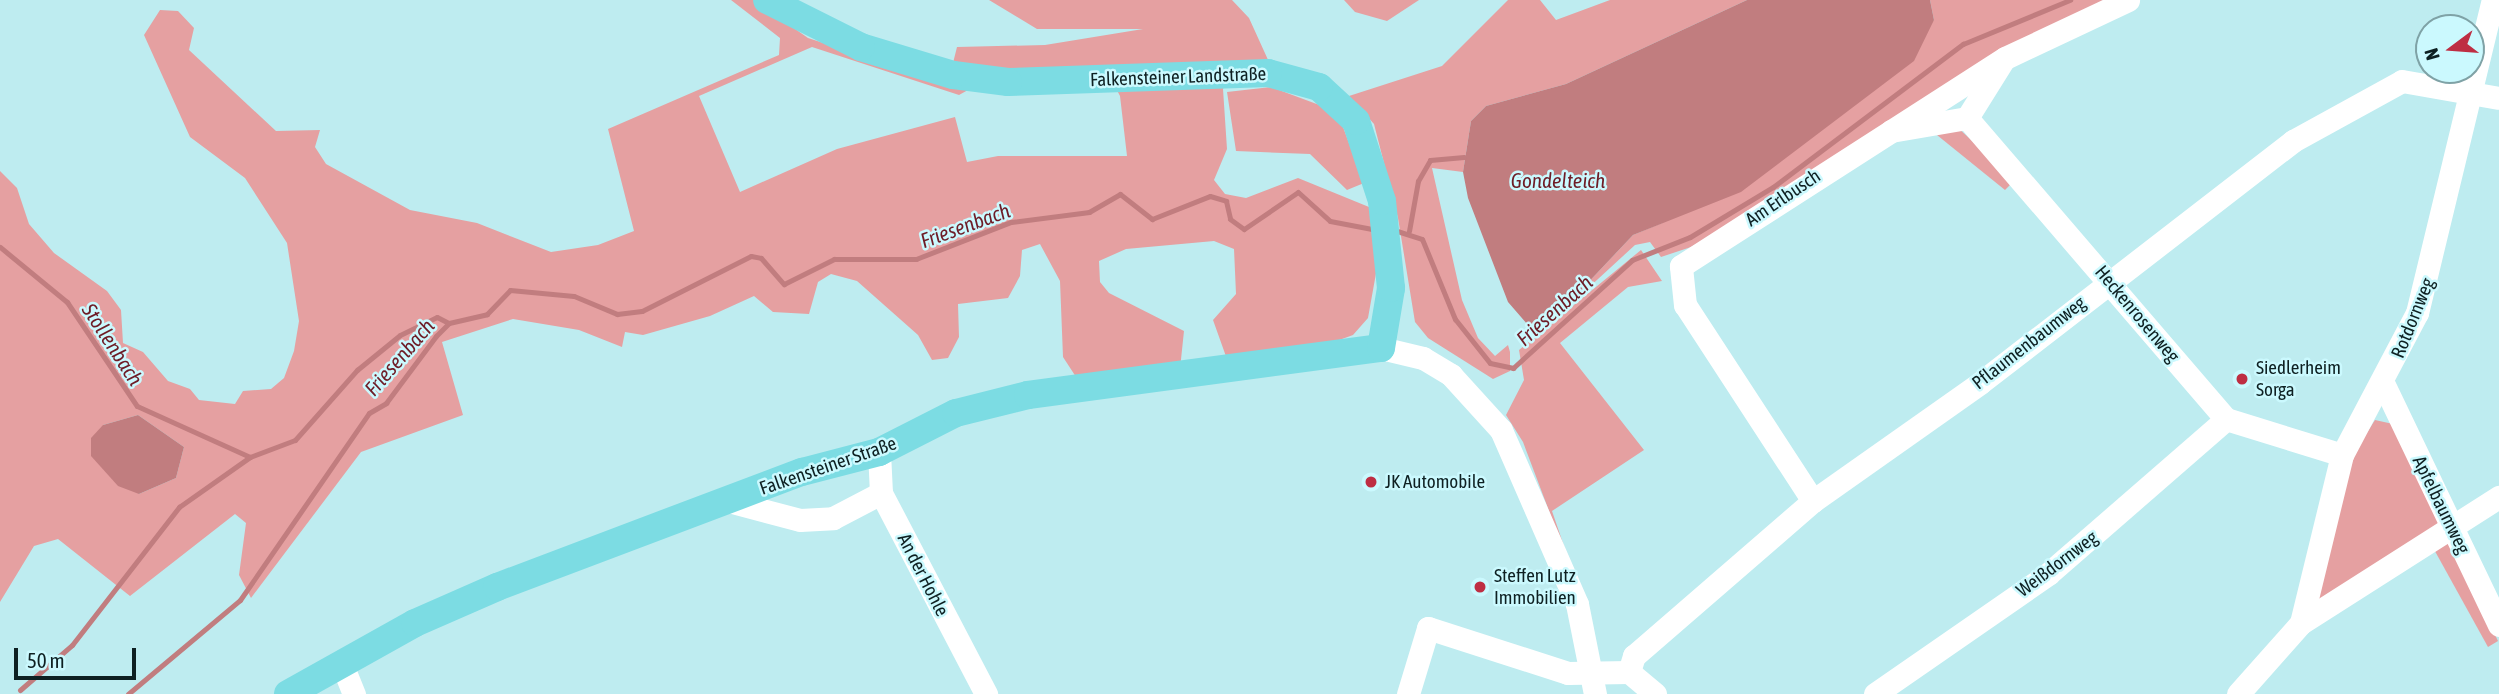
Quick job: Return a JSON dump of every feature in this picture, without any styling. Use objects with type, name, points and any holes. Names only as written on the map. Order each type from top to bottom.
[{"type":"main road","name":"Falkensteiner Landstraße","points":[[767,0],[861,47],[953,75],[1008,82],[1268,73],[1295,78],[1339,100],[1356,121],[1382,201],[1390,251],[1381,348]]},
{"type":"main road","name":"Falkensteiner Straße","points":[[288,694],[341,662],[497,587],[728,501],[879,452],[957,413],[998,401],[1381,348]]},
{"type":"street","name":"Am Erlbusch","points":[[1813,501],[1685,305],[1679,277],[1681,266],[1882,132],[2005,58],[2128,0]]},
{"type":"street","name":"Rotdornweg","points":[[2238,694],[2301,623],[2342,455],[2384,385],[2432,269],[2493,0]]},
{"type":"street","points":[[1882,132],[1967,118],[2005,58]]},
{"type":"street","name":"Pflaumenbaumweg","points":[[1629,672],[1633,656],[1813,501],[1980,383],[2239,177],[2392,85],[2415,81],[2499,99]]},
{"type":"street","name":"Heckenrosenweg","points":[[1967,118],[2226,419]]},
{"type":"street","points":[[1381,348],[1423,358],[1451,375],[1501,430],[1577,604],[1595,685]]},
{"type":"street","name":"Apfelbaumweg","points":[[2384,385],[2499,625]]},
{"type":"street","points":[[2226,419],[2342,455]]},
{"type":"street","name":"Weißdornweg","points":[[1875,694],[2048,574],[2226,419]]},
{"type":"street","name":"An der Hohle","points":[[879,452],[881,493],[986,694]]},
{"type":"street","points":[[728,501],[800,520],[832,518],[881,493]]},
{"type":"street","name":"Rotdornweg","points":[[2301,623],[2318,618],[2449,524],[2499,497]]},
{"type":"street","points":[[1408,694],[1428,628],[1595,685],[1629,672],[1655,694]]},
{"type":"street","points":[[341,662],[354,694]]},
{"type":"shaded area","points":[[731,0],[754,0],[808,38],[968,90],[959,95],[812,47],[699,96],[740,192],[837,149],[955,117],[967,162],[998,156],[1127,156],[1120,96],[1109,75],[952,67],[957,47],[1045,45],[1143,29],[1037,29],[989,0],[1232,0],[1249,18],[1269,62],[1232,67],[1223,89],[1227,149],[1214,180],[1225,194],[1246,198],[1298,178],[1369,207],[1380,251],[1368,318],[1353,335],[1331,343],[1228,362],[1213,320],[1236,294],[1234,249],[1214,241],[1126,249],[1099,261],[1100,282],[1109,293],[1184,331],[1180,369],[1078,380],[1063,357],[1060,281],[1040,244],[1022,250],[1020,276],[1008,298],[958,304],[959,337],[948,358],[932,360],[918,335],[857,281],[831,274],[818,282],[809,314],[773,312],[754,296],[710,316],[643,335],[625,332],[622,347],[579,330],[513,319],[442,342],[463,415],[361,452],[251,598],[239,575],[246,523],[235,514],[130,596],[58,539],[34,546],[0,602],[0,171],[17,188],[29,224],[54,253],[107,291],[121,310],[123,343],[143,352],[168,381],[190,389],[199,400],[235,404],[243,391],[271,389],[284,378],[294,351],[299,321],[287,243],[245,178],[190,137],[144,35],[160,10],[178,11],[194,28],[189,50],[276,131],[320,130],[315,147],[326,164],[410,210],[477,223],[551,252],[598,245],[634,231],[608,129],[779,55],[780,38]],"holes":[[[138,415],[184,447],[176,478],[139,494],[103,425]]]},
{"type":"shaded area","points":[[1344,0],[1419,0],[1387,21],[1355,12]]},
{"type":"shaded area","points":[[1508,0],[1540,0],[1556,20],[1610,0],[1747,0],[1566,84],[1486,106],[1471,121],[1463,172],[1432,168],[1462,300],[1478,338],[1495,356],[1508,345],[1510,371],[1493,379],[1428,338],[1415,322],[1398,218],[1374,124],[1349,96],[1442,66]]},
{"type":"shaded area","points":[[1930,0],[2119,0],[1691,247],[1661,257],[1650,242],[1635,245],[1548,325],[1633,235],[1662,223],[1934,20]]},
{"type":"shaded area","points":[[1271,87],[1322,106],[1343,127],[1364,183],[1347,190],[1310,154],[1236,151],[1227,92]]},
{"type":"shaded area","points":[[1957,127],[2015,180],[2005,190],[1932,131]]},
{"type":"shaded area","points":[[1641,250],[1662,281],[1628,287],[1560,343],[1644,450],[1552,511],[1580,593],[1523,442],[1506,415],[1524,380],[1519,350]]},
{"type":"shaded area","points":[[2375,420],[2393,424],[2439,523],[2321,605],[2318,598],[2354,453]]},
{"type":"shaded area","points":[[2450,542],[2498,641],[2488,647],[2431,544]]},
{"type":"water","name":"Gondelteich","points":[[1747,0],[1930,0],[1934,20],[1914,61],[1741,192],[1633,235],[1548,325],[1528,325],[1508,302],[1468,198],[1463,172],[1471,121],[1486,106],[1566,84]]},
{"type":"water","points":[[138,415],[184,447],[176,478],[139,494],[118,486],[91,456],[91,438],[103,425]]},
{"type":"waterway","name":"Friesenbach","points":[[1394,230],[1422,239],[1455,319],[1490,363],[1513,368],[1632,260],[1690,237],[1773,187],[1963,44],[2070,0]]},
{"type":"waterway","points":[[1409,231],[1418,181],[1430,160],[1464,157]]},
{"type":"waterway","name":"Friesenbach","points":[[128,694],[240,600],[369,413],[386,403],[436,336],[449,323],[487,314],[510,290],[574,296],[617,314],[642,311],[751,256],[761,258],[784,284],[834,259],[916,259],[1011,222],[1089,212],[1120,194],[1152,219],[1210,196],[1226,201],[1230,219],[1244,229],[1298,192],[1330,221],[1377,230]]},
{"type":"waterway","name":"Stollenbach","points":[[0,247],[67,302],[137,406],[250,457]]},
{"type":"waterway","name":"Stollenbach","points":[[20,690],[72,645],[179,507],[250,457],[295,440],[357,370],[400,335],[437,317],[449,323]]},
{"type":"place","name":"Siedlerheim Sorga","points":[[2242,379]]},
{"type":"place","name":"JK Automobile","points":[[1371,482]]},
{"type":"place","name":"Steffen Lutz Immobilien","points":[[1480,587]]}]
